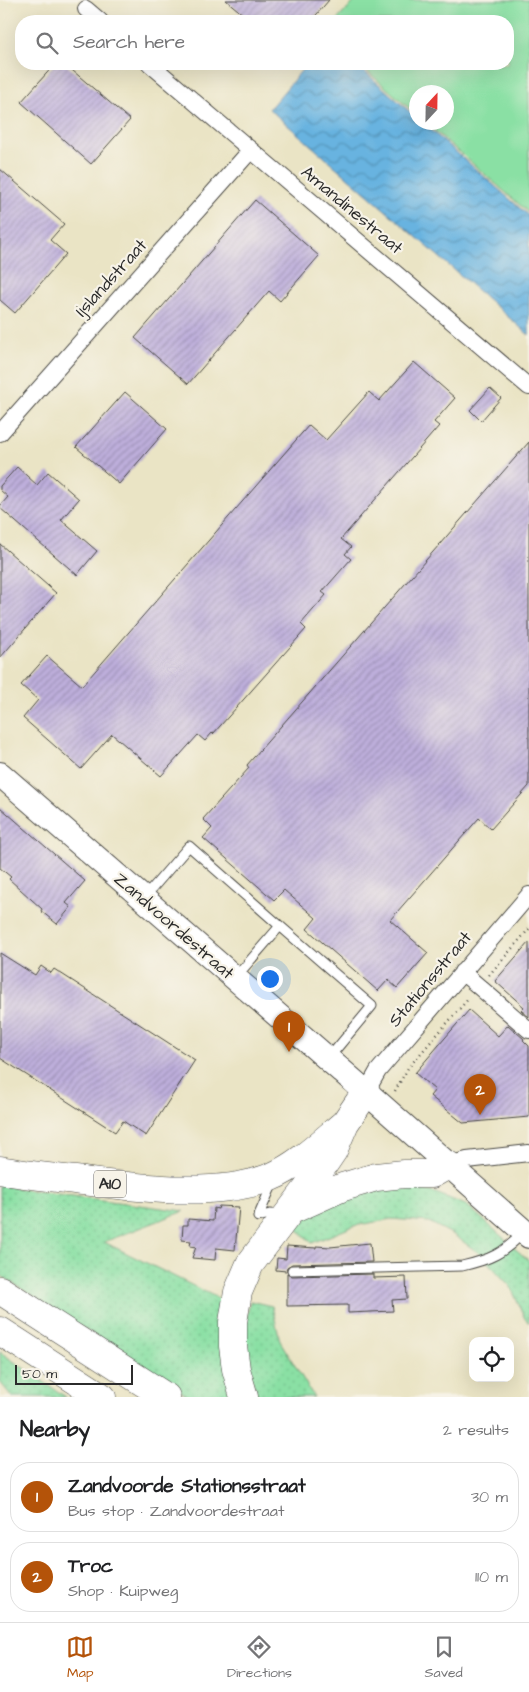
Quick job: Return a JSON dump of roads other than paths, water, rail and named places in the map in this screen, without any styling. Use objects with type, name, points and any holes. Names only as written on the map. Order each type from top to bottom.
[{"type":"highway","name":"A10","points":[[0,1170],[119,1186],[181,1189],[220,1188],[246,1184],[271,1177],[293,1166],[375,1099]]},
{"type":"highway","name":"A10","points":[[244,1397],[236,1370],[233,1346],[233,1322],[238,1292],[250,1264],[310,1185],[333,1151],[345,1123]]},
{"type":"highway","points":[[289,1213],[343,1187],[376,1177],[432,1174],[448,1165]]},
{"type":"highway","points":[[0,1290],[166,1397]]},
{"type":"highway","points":[[0,1331],[102,1397]]},
{"type":"main road","name":"Zandvoordestraat","points":[[0,774],[527,1233]]},
{"type":"street","points":[[86,9],[93,15]]},
{"type":"street","name":"Amandinestraat","points":[[157,70],[529,387]]},
{"type":"street","name":"Ijslandstraat","points":[[0,433],[251,150]]},
{"type":"street","name":"Stationsstraat","points":[[375,1099],[378,1071],[529,895]]},
{"type":"street","points":[[462,972],[529,1030]]},
{"type":"street","points":[[448,1165],[467,1160],[529,1153]]},
{"type":"lane","points":[[144,899],[189,846],[372,1006],[328,1059]]},
{"type":"lane","points":[[235,978],[280,926]]},
{"type":"lane","points":[[271,1177],[272,1185],[258,1217],[289,1213]]},
{"type":"lane","points":[[292,1270],[462,1266],[496,1256],[527,1233]]},
{"type":"water","points":[[302,70],[363,70],[409,111],[409,130],[431,130],[529,216],[529,335],[269,109]]},
{"type":"place","name":"Zandvoorde Stationsstraat","points":[[289,1052]]},
{"type":"place","name":"Troc","points":[[480,1115]]}]
